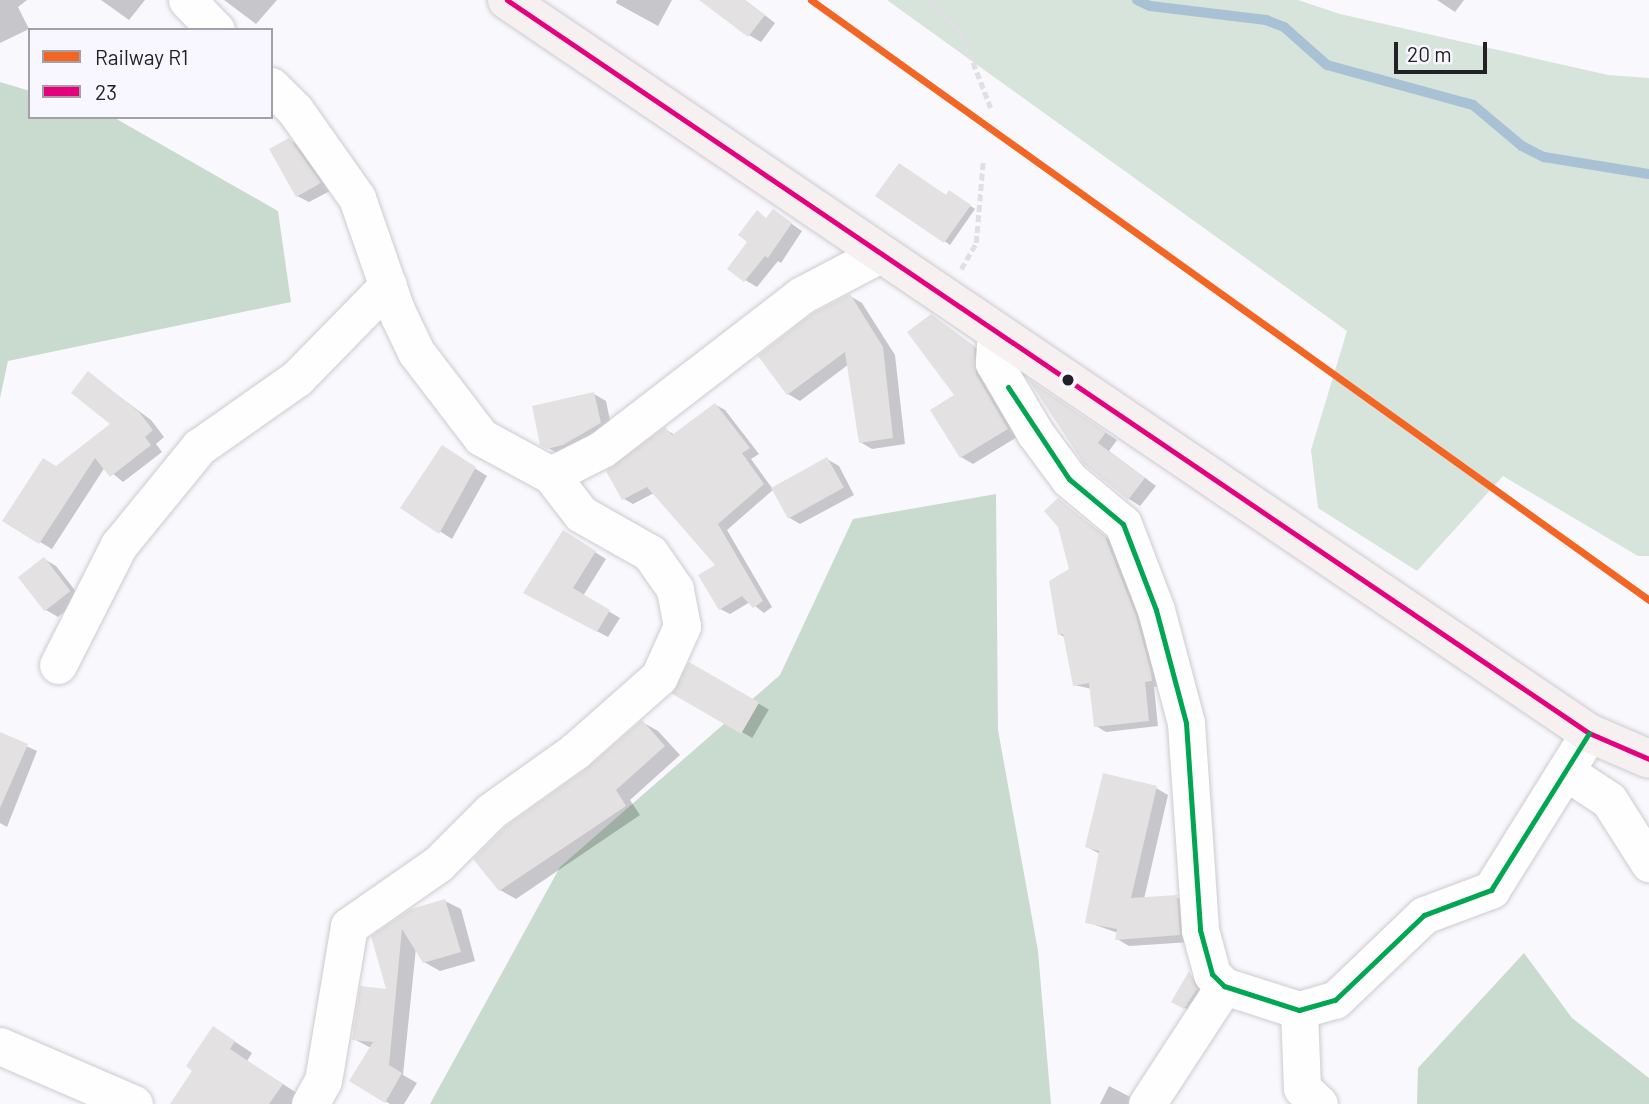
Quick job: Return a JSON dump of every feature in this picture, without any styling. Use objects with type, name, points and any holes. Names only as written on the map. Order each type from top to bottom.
[{"type":"highway","points":[[508,0],[878,255],[946,296],[1589,733],[1649,760]]},
{"type":"street","points":[[187,0],[214,28]]},
{"type":"street","points":[[273,88],[295,110],[357,198],[388,285],[416,352],[481,437],[551,475],[581,514],[650,553],[675,589],[682,626],[659,677],[575,751],[491,811],[438,864],[349,926],[332,1003],[323,1081],[310,1104]]},
{"type":"street","points":[[551,475],[602,449],[802,295],[878,255]]},
{"type":"street","points":[[58,664],[119,545],[199,447],[297,377],[388,285]]},
{"type":"street","points":[[996,331],[994,363],[1069,479],[1123,524],[1156,610],[1186,723],[1205,957],[1224,986],[1299,1010],[1335,1000],[1424,915],[1491,890],[1568,773],[1589,733]]},
{"type":"street","points":[[1568,773],[1609,800],[1649,863]]},
{"type":"street","points":[[1147,1104],[1224,986]]},
{"type":"street","points":[[1299,1010],[1302,1088],[1319,1104]]},
{"type":"street","points":[[0,1046],[134,1104]]},
{"type":"path","points":[[928,0],[962,33],[991,108]]},
{"type":"path","points":[[946,296],[976,243],[983,162]]},
{"type":"shaded area","points":[[887,0],[1298,0],[1340,14],[1608,75],[1649,78],[1649,556],[1638,556],[1503,476],[1417,571],[1318,508],[1311,450],[1347,331]]},
{"type":"green space","points":[[0,82],[28,90],[28,119],[117,119],[278,211],[291,302],[8,361],[0,398]]},
{"type":"green space","points":[[996,494],[998,730],[1038,951],[1051,1104],[430,1104],[560,867],[780,675],[853,519]]},
{"type":"green space","points":[[1524,953],[1572,1018],[1649,1078],[1649,1104],[1417,1104],[1418,1068]]},
{"type":"building","points":[[699,0],[745,0],[765,15],[748,37]]},
{"type":"building","points":[[289,138],[321,183],[296,197],[269,149]]},
{"type":"building","points":[[899,163],[946,195],[949,190],[971,205],[944,243],[875,196]]},
{"type":"building","points":[[773,209],[792,223],[768,258],[765,256],[744,282],[727,269],[747,242],[738,235],[757,210],[766,218]]},
{"type":"building","points":[[850,294],[883,347],[893,438],[859,443],[845,352],[787,395],[758,356],[813,313]]},
{"type":"building","points":[[931,314],[974,346],[976,374],[1008,429],[960,458],[930,410],[954,395],[907,332]]},
{"type":"building","points":[[88,371],[139,412],[153,430],[145,437],[151,445],[110,477],[95,458],[39,544],[2,521],[43,458],[56,466],[110,424],[71,393]]},
{"type":"building","points":[[1028,379],[1106,432],[1098,443],[1145,478],[1128,500],[1084,464]]},
{"type":"building","points":[[594,392],[601,423],[563,445],[547,449],[540,445],[532,406]]},
{"type":"building","points":[[715,403],[750,448],[742,453],[764,484],[718,524],[763,601],[753,608],[742,596],[719,610],[698,575],[715,565],[647,487],[622,500],[606,471],[665,427],[672,435]]},
{"type":"building","points":[[442,445],[476,467],[439,534],[400,508]]},
{"type":"building","points":[[827,457],[844,488],[788,519],[771,488]]},
{"type":"building","points":[[1058,498],[1105,537],[1136,616],[1151,672],[1152,681],[1145,682],[1149,721],[1094,727],[1089,683],[1073,686],[1063,634],[1058,635],[1049,581],[1069,569],[1058,527],[1044,511]]},
{"type":"building","points":[[563,530],[596,551],[573,588],[610,610],[597,632],[523,593]]},
{"type":"building","points":[[44,557],[70,591],[44,611],[18,577]]},
{"type":"building","points":[[689,662],[759,702],[741,734],[671,693]]},
{"type":"building","points":[[642,720],[665,746],[616,790],[626,806],[499,891],[473,859],[505,827],[587,768]]},
{"type":"building","points":[[0,732],[28,744],[0,808]]},
{"type":"building","points":[[1103,773],[1157,786],[1131,898],[1177,895],[1180,935],[1115,940],[1117,929],[1085,923],[1099,851],[1085,847]]},
{"type":"building","points":[[445,899],[461,952],[423,963],[402,929],[389,1065],[402,1073],[385,1103],[349,1081],[373,1042],[352,1040],[360,986],[386,989],[371,936],[411,909]]},
{"type":"building","points":[[1189,971],[1197,989],[1184,1009],[1171,1002]]},
{"type":"building","points":[[213,1026],[235,1041],[230,1049],[283,1084],[269,1104],[170,1104],[192,1071],[186,1066]]},
{"type":"waterway","points":[[1137,0],[1150,6],[1266,20],[1284,27],[1327,65],[1473,105],[1522,146],[1544,157],[1649,174]]},
{"type":"rail line","name":"R1","points":[[811,0],[1649,600]]},
{"type":"transit line","name":"23","points":[[507,0],[1589,733],[1649,759]]},
{"type":"transit line","points":[[1008,387],[1069,479],[1123,524],[1156,610],[1186,723],[1200,930],[1212,974],[1224,986],[1299,1010],[1335,1000],[1424,915],[1491,890],[1589,733]]}]
